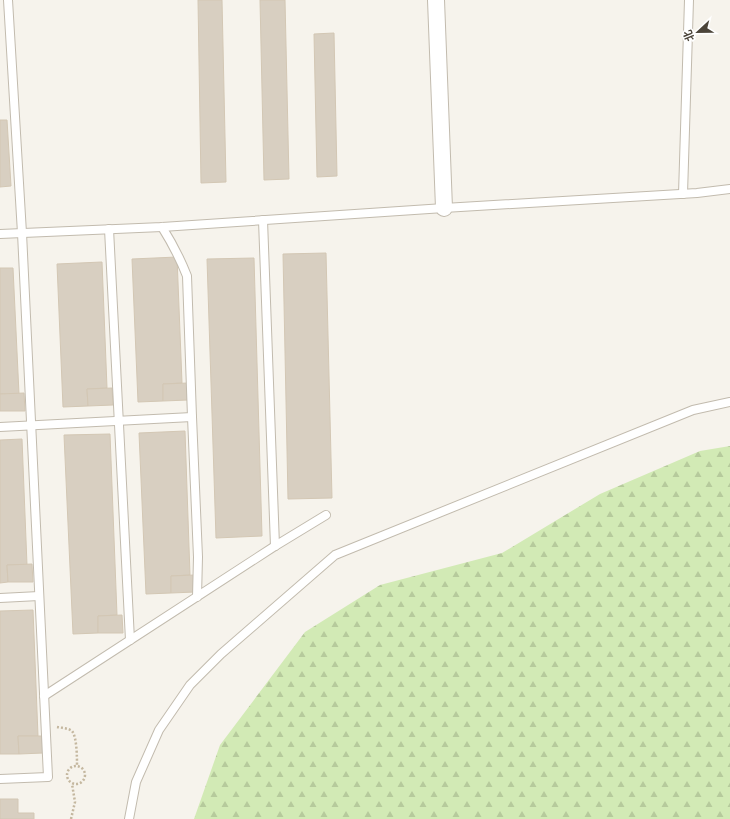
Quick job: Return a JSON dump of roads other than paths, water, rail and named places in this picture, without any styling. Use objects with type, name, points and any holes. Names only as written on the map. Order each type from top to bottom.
[{"type":"street","points":[[436,0],[444,208]]},
{"type":"lane","points":[[0,779],[48,777],[22,233],[8,0]]},
{"type":"lane","points":[[683,194],[689,0]]},
{"type":"lane","points":[[0,234],[162,227],[683,194],[730,189]]},
{"type":"lane","points":[[263,220],[275,546]]},
{"type":"lane","points":[[162,227],[178,255],[187,276],[198,557],[197,597]]},
{"type":"lane","points":[[109,229],[130,640]]},
{"type":"lane","points":[[129,819],[136,782],[158,730],[190,685],[221,654],[335,555],[693,410],[730,402]]},
{"type":"lane","points":[[0,428],[192,417]]},
{"type":"lane","points":[[44,696],[275,546],[326,516]]},
{"type":"lane","points":[[0,598],[39,596]]}]
